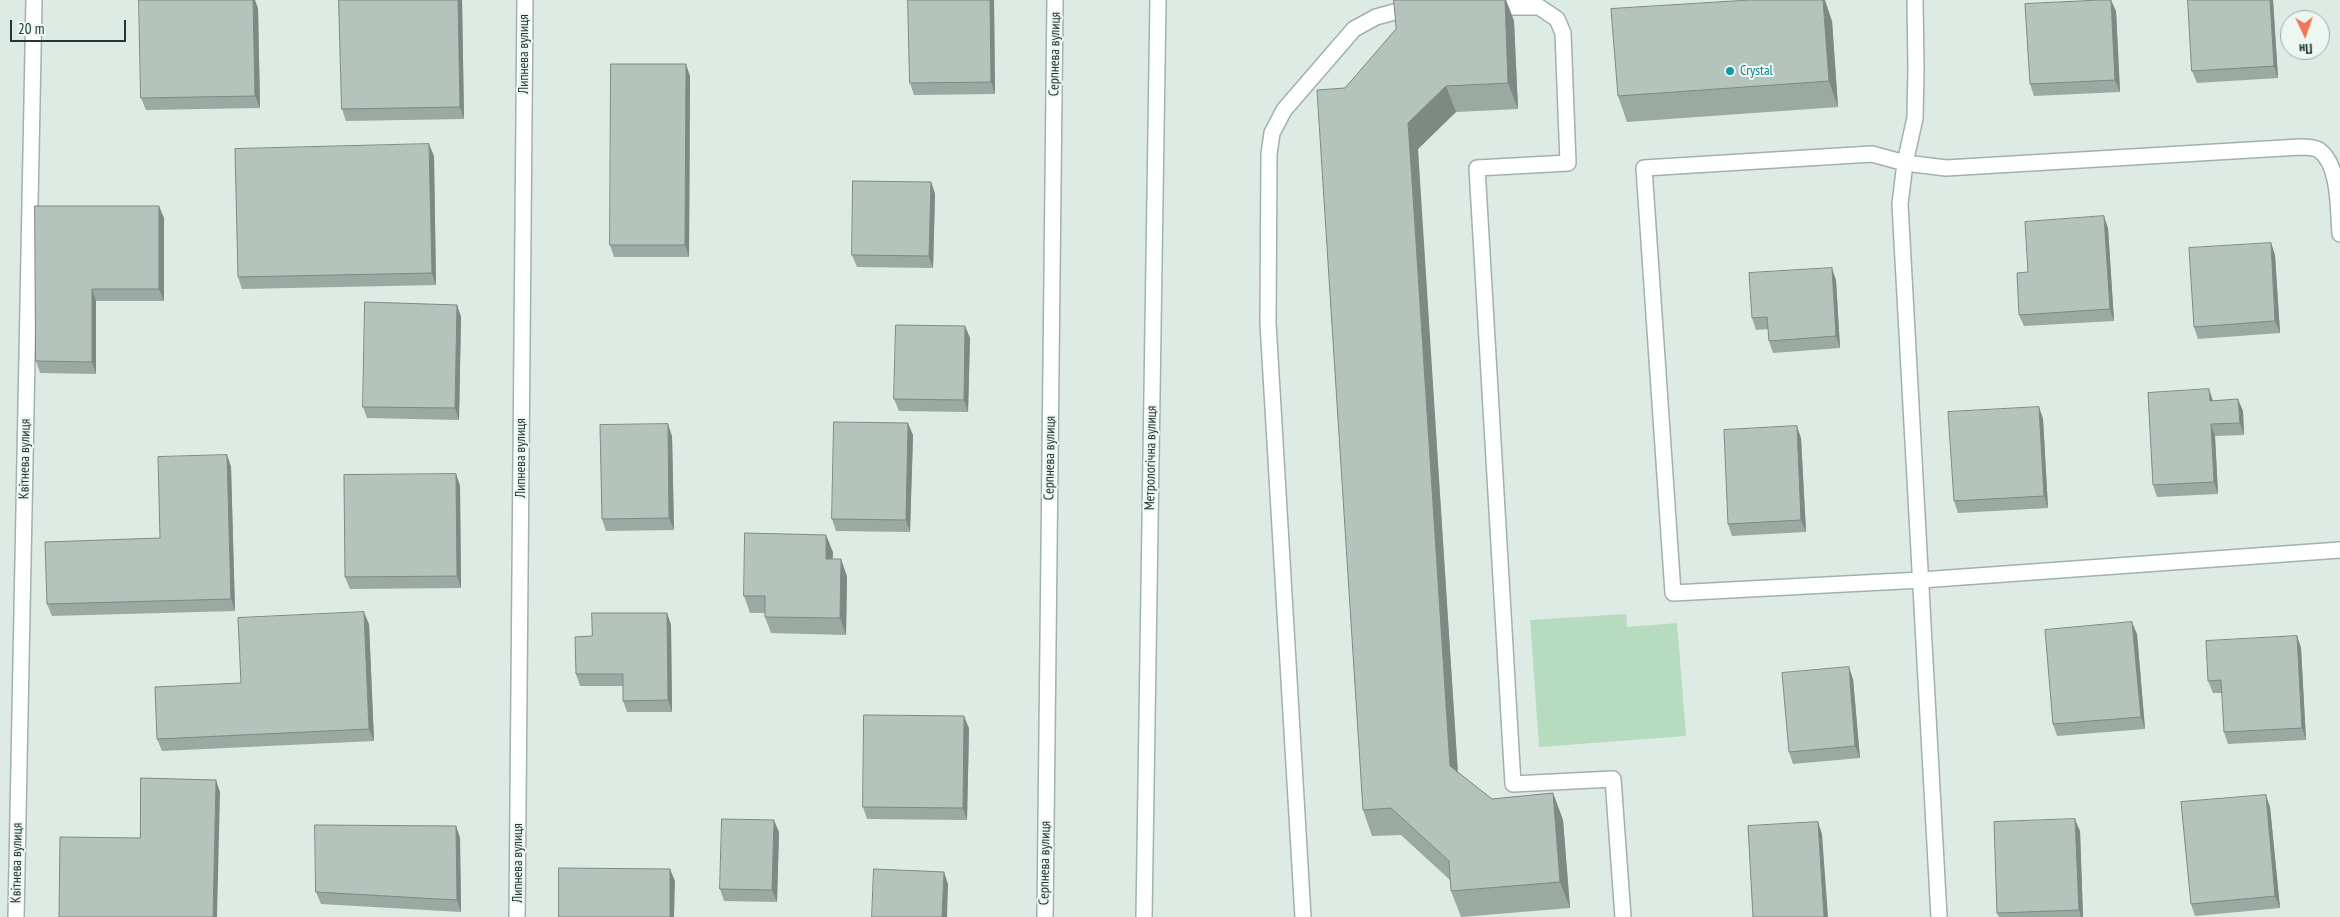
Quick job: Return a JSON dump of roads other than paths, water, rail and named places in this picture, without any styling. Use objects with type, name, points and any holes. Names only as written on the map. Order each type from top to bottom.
[{"type":"street","name":"Квітнева вулиця","points":[[16,917],[34,0]]},
{"type":"street","name":"Липнева вулиця","points":[[517,917],[524,0]]},
{"type":"street","name":"Серпнева вулиця","points":[[1045,917],[1056,0]]},
{"type":"street","name":"Метрологічна вулиця","points":[[1144,917],[1158,0]]},
{"type":"street","points":[[1914,0],[1915,118],[1905,163],[1900,204],[1939,917]]},
{"type":"street","points":[[1473,8],[1539,6],[1557,19],[1563,33],[1568,163],[1477,168],[1513,784],[1613,778],[1623,917]]},
{"type":"street","points":[[1303,917],[1268,322],[1269,154],[1272,133],[1284,110],[1354,29],[1376,17],[1398,11],[1426,10]]},
{"type":"street","points":[[2340,234],[2336,174],[2329,158],[2318,148],[2290,147],[1946,168],[1905,163],[1872,154],[1644,168],[1673,593],[1921,580],[2340,550]]},
{"type":"place","name":"Crystal","points":[[1730,71]]}]
